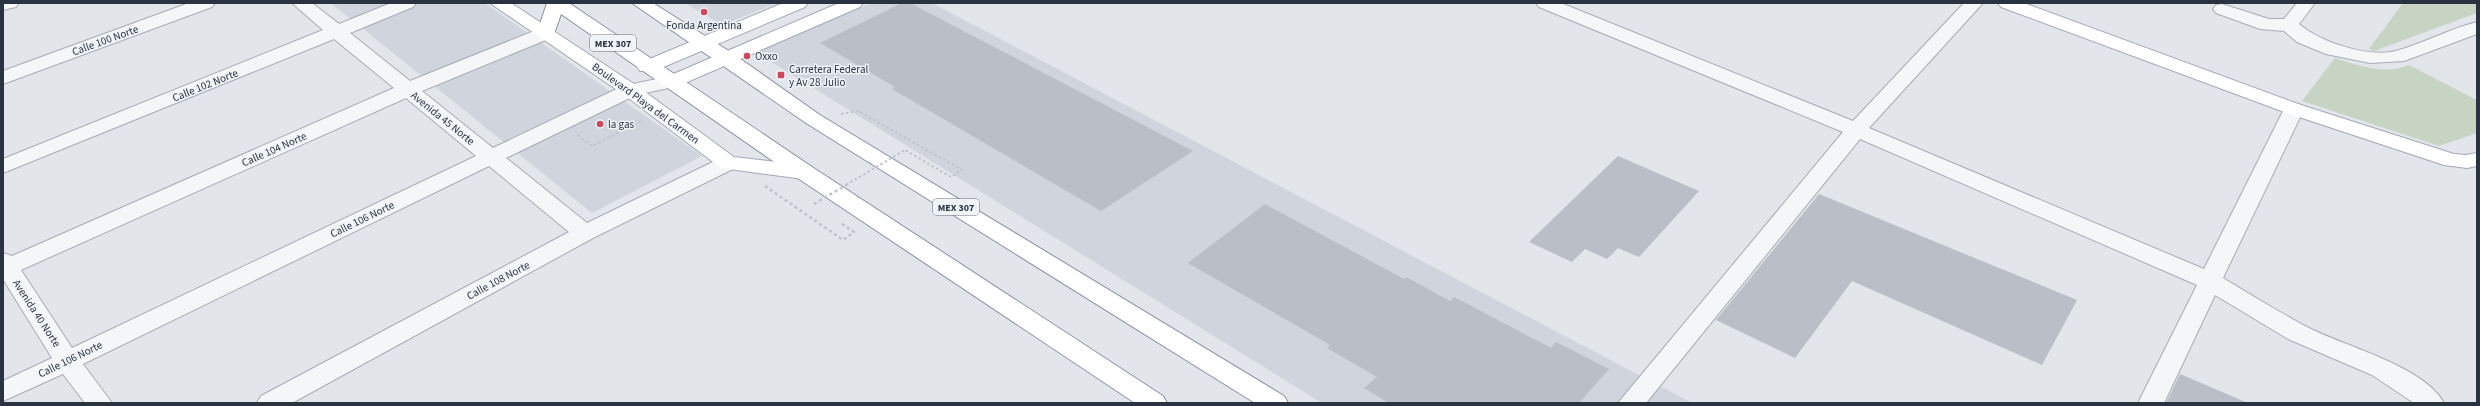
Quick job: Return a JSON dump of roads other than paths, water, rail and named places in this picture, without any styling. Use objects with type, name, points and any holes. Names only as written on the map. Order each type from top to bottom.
[{"type":"main road","name":"Boulevard Playa del Carmen","points":[[499,3],[630,90],[728,163],[804,172]]},
{"type":"main road","points":[[546,33],[556,3]]},
{"type":"main road","name":"MEX 307","points":[[556,3],[647,67],[1154,403]]},
{"type":"main road","name":"MEX 307","points":[[641,3],[725,57],[813,119],[1275,403]]},
{"type":"main road","points":[[647,67],[799,3]]},
{"type":"main road","name":"Calle 106 Norte","points":[[670,82],[725,57],[854,3]]},
{"type":"main road","points":[[2007,3],[2294,109],[2451,160],[2474,160]]},
{"type":"street","points":[[3,5],[10,3]]},
{"type":"street","name":"Calle 100 Norte","points":[[3,78],[206,3]]},
{"type":"street","name":"Avenida 45 Norte","points":[[302,3],[585,233]]},
{"type":"street","name":"Calle 102 Norte","points":[[3,167],[407,3]]},
{"type":"street","points":[[1545,3],[1856,130],[2210,281],[2297,333],[2381,369],[2413,388],[2431,403]]},
{"type":"street","points":[[1631,403],[1856,130],[1974,3]]},
{"type":"street","points":[[2289,25],[2306,3]]},
{"type":"street","points":[[2222,9],[2267,25],[2289,25],[2304,38],[2333,50],[2370,57],[2397,57],[2477,28]]},
{"type":"street","name":"Calle 104 Norte","points":[[4,266],[409,89],[546,33]]},
{"type":"street","points":[[630,90],[647,67]]},
{"type":"street","name":"Calle 106 Norte","points":[[3,392],[630,90],[670,82]]},
{"type":"street","points":[[2151,403],[2294,109]]},
{"type":"street","name":"Calle 108 Norte","points":[[270,403],[585,233],[728,163]]},
{"type":"street","name":"Avenida 40 Norte","points":[[4,266],[68,361],[99,403]]},
{"type":"place","name":"Fonda Argentina","points":[[704,12]]},
{"type":"place","name":"Oxxo","points":[[747,56]]},
{"type":"place","name":"Carretera Federal y Av 28 Julio","points":[[781,75]]},
{"type":"place","name":"la gas","points":[[600,124]]}]
